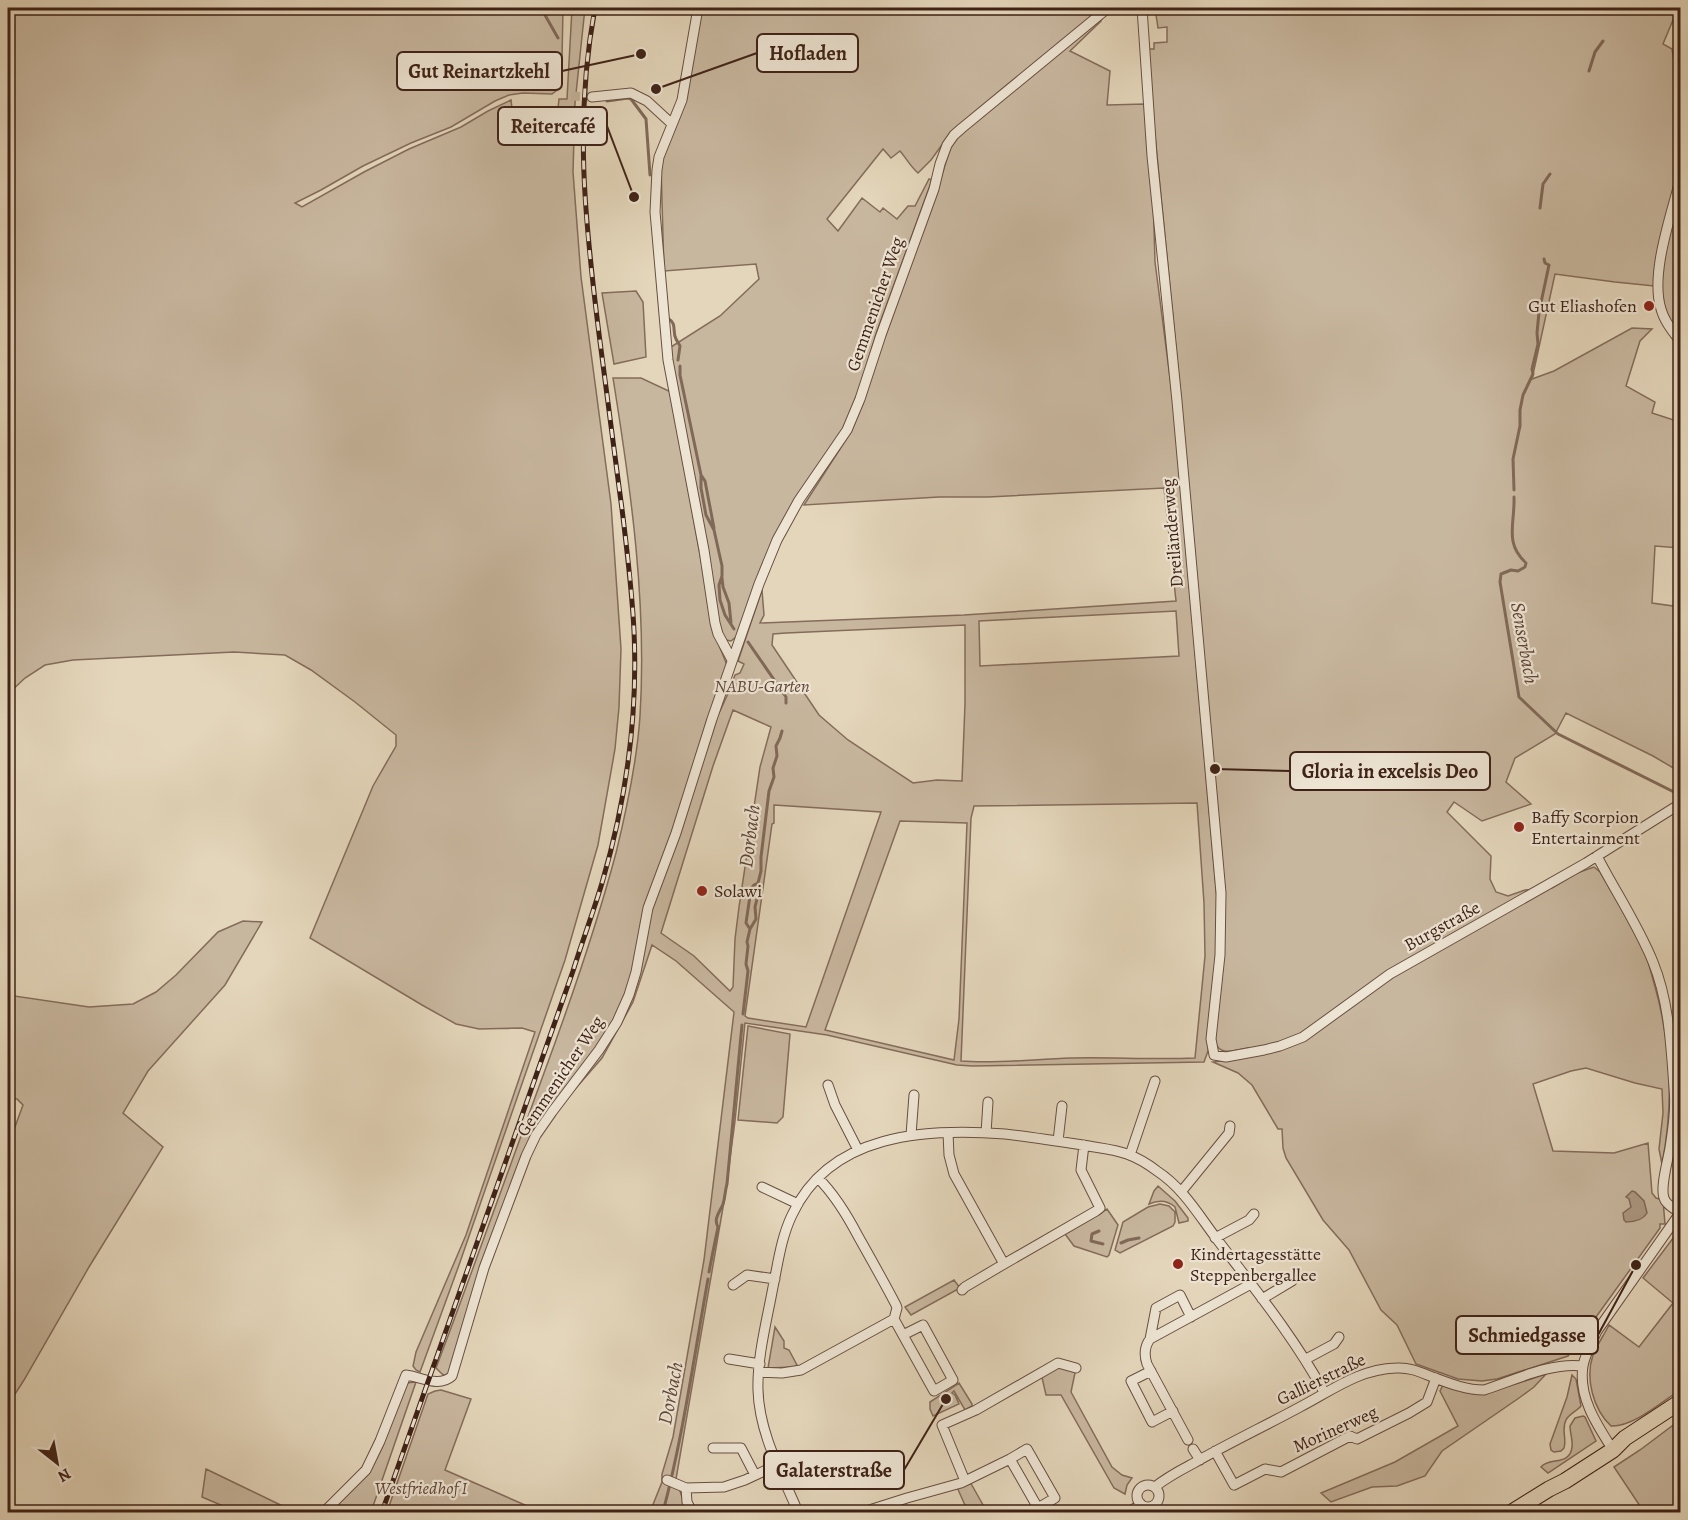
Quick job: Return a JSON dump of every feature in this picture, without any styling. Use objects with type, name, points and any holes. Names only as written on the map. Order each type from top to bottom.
[{"type":"main road","points":[[1512,1512],[1613,1450],[1624,1438],[1680,1402]]},
{"type":"main road","points":[[1613,1450],[1630,1445],[1680,1410]]},
{"type":"main road","points":[[1530,1512],[1552,1496],[1565,1481]]},
{"type":"street","points":[[698,8],[682,100],[659,157],[655,212],[665,343],[704,550],[715,622],[718,634],[732,660]]},
{"type":"street","name":"Gemmenicher Weg","points":[[324,1512],[366,1470],[406,1375],[436,1382],[447,1381],[452,1376],[484,1268],[526,1156],[536,1135],[599,1050],[616,1022],[636,972],[648,908],[676,833],[759,584],[777,540],[799,500],[851,420],[947,145],[962,128],[1108,8]]},
{"type":"street","name":"Dreiländerweg","points":[[1142,8],[1152,156],[1177,401],[1221,893],[1220,955],[1211,1039],[1214,1055]]},
{"type":"street","points":[[592,97],[631,93],[647,101],[672,124]]},
{"type":"street","points":[[1680,180],[1660,259],[1657,286],[1661,311],[1680,341]]},
{"type":"street","name":"Burgstraße","points":[[1214,1055],[1226,1057],[1264,1050],[1303,1037],[1390,974],[1597,856],[1680,804]]},
{"type":"street","points":[[1597,856],[1641,937],[1653,962],[1660,985],[1670,1040],[1675,1094],[1664,1198],[1680,1213],[1597,1331],[1588,1348],[1583,1366],[1583,1391],[1589,1408],[1613,1450]]},
{"type":"street","points":[[1130,1155],[1155,1082]]},
{"type":"street","points":[[828,1085],[835,1106],[858,1150]]},
{"type":"street","points":[[910,1135],[914,1095]]},
{"type":"street","points":[[986,1133],[988,1102]]},
{"type":"street","points":[[1058,1141],[1062,1106]]},
{"type":"street","points":[[1181,1192],[1229,1133],[1230,1126]]},
{"type":"street","points":[[948,1132],[949,1155],[954,1174],[1004,1264]]},
{"type":"street","points":[[798,1512],[777,1465],[762,1421],[758,1391],[759,1368],[783,1239],[798,1204],[818,1178],[832,1165],[873,1144],[910,1135],[948,1132],[986,1133],[1058,1141],[1130,1155],[1160,1173],[1181,1192],[1242,1270],[1305,1359],[1324,1392]]},
{"type":"street","points":[[962,1290],[1100,1208],[1081,1170],[1084,1145]]},
{"type":"street","points":[[818,1178],[841,1206],[888,1290],[897,1308],[894,1319],[934,1391],[953,1380],[923,1325],[903,1335]]},
{"type":"street","points":[[762,1188],[798,1204]]},
{"type":"street","points":[[1215,1238],[1249,1220],[1254,1214]]},
{"type":"street","points":[[733,1285],[746,1272],[775,1279]]},
{"type":"street","points":[[1262,1299],[1292,1281],[1297,1275]]},
{"type":"street","points":[[1150,1339],[1251,1284]]},
{"type":"street","points":[[1191,1317],[1180,1295],[1156,1308],[1144,1357],[1200,1460]]},
{"type":"street","points":[[729,1359],[782,1373],[801,1370],[894,1319]]},
{"type":"street","points":[[1305,1359],[1334,1344],[1339,1337]]},
{"type":"street","points":[[965,1482],[942,1425],[976,1410],[1058,1363],[1076,1368]]},
{"type":"street","name":"Gallierstraße","points":[[1155,1487],[1165,1479],[1301,1407],[1324,1392],[1378,1369],[1399,1367],[1416,1370],[1458,1386],[1484,1390],[1555,1366],[1570,1364],[1583,1366]]},
{"type":"street","points":[[1151,1371],[1131,1381],[1152,1422],[1173,1411]]},
{"type":"street","name":"Morinerweg","points":[[1215,1451],[1234,1485],[1265,1469],[1281,1472],[1350,1436],[1357,1439],[1409,1413],[1427,1402],[1436,1378]]},
{"type":"street","points":[[713,1448],[741,1448],[755,1475]]},
{"type":"street","points":[[863,1512],[965,1482],[1027,1449],[1055,1498],[1039,1510],[1010,1459]]},
{"type":"street","points":[[667,1480],[682,1487],[724,1487],[777,1465]]},
{"type":"street","name":"Gallierstraße","points":[[1149,1484],[1155,1487],[1160,1496],[1156,1504],[1148,1507],[1141,1504],[1137,1495],[1141,1488],[1149,1484]]},
{"type":"street","points":[[682,1487],[692,1512]]},
{"type":"street","name":"Gallierstraße","points":[[1129,1512],[1141,1504]]},
{"type":"green space","points":[[8,8],[563,8],[562,59],[557,90],[552,94],[523,93],[509,95],[495,101],[451,127],[363,166],[295,203],[302,207],[364,172],[409,149],[461,127],[511,100],[513,117],[557,117],[559,99],[567,99],[572,8],[585,8],[575,103],[573,172],[581,277],[611,504],[621,649],[615,749],[598,845],[565,960],[420,1372],[413,1366],[416,1352],[466,1235],[535,1032],[522,1028],[479,1029],[456,1024],[310,938],[373,786],[396,746],[396,735],[311,670],[285,655],[234,652],[73,660],[45,665],[25,678],[8,694]]},
{"type":"green space","name":"NABU-Garten","points":[[700,8],[1103,8],[1101,21],[1070,51],[1110,71],[1107,105],[1145,104],[1153,193],[1155,262],[1173,401],[1217,899],[1216,953],[1208,1051],[1204,1062],[957,1065],[827,1035],[745,1023],[725,1196],[676,1479],[687,1512],[650,1512],[662,1482],[662,1474],[673,1437],[704,1260],[734,1012],[676,961],[652,945],[633,1002],[602,1058],[556,1111],[540,1136],[527,1164],[490,1262],[453,1381],[436,1368],[583,964],[616,853],[631,785],[640,716],[641,631],[636,547],[613,378],[641,378],[671,392],[714,633],[727,665],[699,747],[720,712],[735,675],[740,673],[744,664],[738,661],[762,590],[764,615],[760,623],[964,615],[1176,601],[1164,488],[804,505],[851,432],[863,403],[937,192],[948,155],[944,142],[918,173],[900,151],[891,158],[883,149],[827,219],[838,231],[862,198],[880,212],[883,208],[897,219],[908,206],[915,206],[929,179],[932,180],[876,334],[859,392],[844,427],[787,515],[737,636],[731,641],[726,640],[717,618],[671,358],[671,347],[720,316],[759,279],[756,264],[664,271],[661,166]],"holes":[[[1176,611],[1179,656],[980,666],[979,621]],[[965,625],[962,781],[937,780],[913,783],[848,740],[819,715],[772,645],[773,634]],[[733,710],[771,727],[760,767],[735,939],[733,987],[730,991],[694,956],[661,933],[713,766]],[[1197,803],[1205,956],[1195,1058],[961,1061],[971,818],[974,806]],[[774,805],[881,812],[806,1027],[745,1016],[772,824],[774,823]],[[900,821],[967,823],[959,1019],[954,1060],[825,1030]]]},
{"type":"green space","points":[[1155,8],[1678,8],[1663,44],[1672,49],[1677,78],[1680,81],[1680,170],[1654,286],[1555,274],[1532,379],[1554,371],[1632,328],[1652,329],[1640,341],[1626,386],[1655,402],[1652,413],[1680,422],[1680,548],[1655,546],[1652,603],[1680,607],[1680,729],[1675,741],[1680,744],[1680,772],[1566,713],[1555,734],[1515,758],[1506,782],[1531,804],[1482,821],[1454,802],[1447,812],[1491,856],[1490,879],[1496,892],[1508,896],[1525,890],[1552,888],[1577,873],[1594,867],[1600,872],[1634,931],[1650,967],[1660,1005],[1667,1050],[1668,1118],[1662,1164],[1659,1149],[1663,1113],[1662,1089],[1586,1068],[1533,1084],[1553,1151],[1614,1153],[1648,1143],[1652,1193],[1656,1198],[1663,1200],[1665,1224],[1660,1224],[1660,1228],[1568,1356],[1497,1379],[1482,1381],[1458,1379],[1416,1364],[1397,1325],[1381,1310],[1349,1250],[1323,1220],[1286,1158],[1282,1129],[1278,1129],[1252,1085],[1238,1073],[1213,1062],[1254,1056],[1248,1048],[1234,1051],[1221,1050],[1215,1042],[1225,890],[1147,49],[1154,49],[1154,43],[1167,42],[1167,27],[1158,28]]},
{"type":"green space","points":[[1680,191],[1680,337],[1664,309],[1660,282],[1664,250]]},
{"type":"green space","points":[[636,291],[643,302],[646,357],[614,364],[602,293]]},
{"type":"green space","points":[[243,921],[262,922],[225,985],[148,1071],[123,1113],[163,1147],[8,1405],[8,1146],[23,1105],[17,1099],[8,1098],[8,995],[89,1007],[133,1004],[156,992],[218,932]]},
{"type":"green space","points":[[748,1026],[790,1034],[783,1117],[777,1123],[738,1120]]},
{"type":"green space","points":[[1158,1186],[1175,1201],[1188,1221],[1179,1223],[1175,1207],[1169,1203],[1159,1201],[1149,1204]]},
{"type":"green space","points":[[1160,1204],[1169,1206],[1175,1212],[1173,1226],[1120,1253],[1115,1250],[1123,1222],[1148,1207]]},
{"type":"green space","points":[[1107,1209],[1118,1225],[1109,1255],[1107,1257],[1074,1246],[1065,1234]]},
{"type":"green space","points":[[1680,1229],[1680,1390],[1638,1418],[1611,1426],[1599,1411],[1592,1393],[1590,1373],[1593,1355],[1609,1325],[1639,1347],[1673,1303],[1643,1278]]},
{"type":"green space","points":[[954,1280],[960,1288],[911,1315],[905,1307]]},
{"type":"green space","points":[[775,1327],[784,1341],[784,1348],[789,1350],[797,1365],[794,1367],[768,1368]]},
{"type":"green space","points":[[1058,1363],[1076,1368],[1071,1392],[1112,1467],[1122,1475],[1132,1478],[1125,1494],[1114,1488],[1061,1395],[1046,1395],[1041,1373]]},
{"type":"green space","points":[[1546,1374],[1534,1387],[1442,1451],[1425,1476],[1397,1486],[1372,1487],[1331,1502],[1321,1493],[1395,1462],[1458,1426],[1440,1391],[1443,1385],[1474,1394],[1485,1394]]},
{"type":"green space","points":[[1572,1375],[1576,1379],[1581,1406],[1566,1420],[1564,1448],[1554,1452],[1550,1444],[1567,1397]]},
{"type":"green space","points":[[416,1382],[371,1512],[329,1512],[364,1478],[380,1452],[406,1383]]},
{"type":"green space","points":[[959,1383],[972,1406],[965,1410],[954,1391],[952,1393],[959,1404],[933,1416],[930,1402]]},
{"type":"green space","name":"Westfriedhof I","points":[[441,1390],[471,1399],[445,1470],[541,1512],[387,1512],[428,1394]]},
{"type":"green space","points":[[1583,1416],[1596,1441],[1548,1473],[1541,1467],[1567,1457],[1572,1447],[1570,1426],[1575,1418]]},
{"type":"green space","points":[[1680,1420],[1680,1512],[1644,1512],[1614,1467]]},
{"type":"green space","points":[[206,1469],[295,1512],[237,1512],[202,1497]]},
{"type":"green space","points":[[969,1480],[987,1512],[968,1512],[956,1485]]},
{"type":"shaded area","points":[[1632,1191],[1644,1201],[1647,1213],[1638,1220],[1626,1222],[1623,1213],[1631,1207],[1626,1197]]},
{"type":"waterway","name":"Dorbach","points":[[541,8],[558,38]]},
{"type":"waterway","name":"Senserbach","points":[[1589,71],[1595,52],[1603,41]]},
{"type":"waterway","name":"Dorbach","points":[[607,101],[631,99],[646,119],[650,175]]},
{"type":"waterway","name":"Senserbach","points":[[1540,208],[1543,184],[1550,174]]},
{"type":"waterway","name":"Senserbach","points":[[1514,490],[1513,459],[1520,426],[1520,410],[1523,395],[1533,374],[1532,369],[1538,344],[1539,312],[1549,265],[1544,259]]},
{"type":"waterway","name":"Dorbach","points":[[669,319],[673,323],[675,336],[680,346],[678,360]]},
{"type":"waterway","name":"Dorbach","points":[[680,366],[701,475],[706,515],[714,530],[722,566],[719,585],[720,600],[725,615],[734,629]]},
{"type":"waterway","points":[[701,475],[705,481],[714,528]]},
{"type":"waterway","name":"Senserbach","points":[[1514,497],[1513,540],[1519,556],[1526,563],[1525,567],[1518,571],[1511,570],[1501,574],[1500,582],[1519,697],[1558,734],[1680,795]]},
{"type":"waterway","points":[[722,578],[729,603],[731,623]]},
{"type":"waterway","name":"Dorbach","points":[[748,642],[786,697],[786,703]]},
{"type":"waterway","name":"Dorbach","points":[[743,1014],[748,971],[747,942],[750,929],[746,923],[751,889],[758,883],[761,871],[769,791],[774,777],[776,746],[782,731]]},
{"type":"waterway","points":[[750,929],[756,919],[758,883]]},
{"type":"waterway","name":"Dorbach","points":[[709,1272],[718,1227],[717,1218],[723,1204],[727,1184],[742,1025]]},
{"type":"waterway","points":[[1099,1231],[1092,1234],[1091,1241],[1103,1244]]},
{"type":"waterway","points":[[1121,1243],[1139,1238]]},
{"type":"waterway","name":"Dorbach","points":[[663,1512],[682,1425],[708,1279]]},
{"type":"tunnel","points":[[571,96],[592,97]]},
{"type":"railway","points":[[382,1512],[573,971],[602,883],[624,790],[634,695],[632,600],[594,292],[584,171],[585,90],[595,8]]},
{"type":"place","name":"Gut Reinartzkehl","points":[[641,54]]},
{"type":"place","name":"Hofladen","points":[[656,89]]},
{"type":"place","name":"Reitercafé","points":[[634,197]]},
{"type":"place","name":"Gut Eliashofen","points":[[1649,306]]},
{"type":"place","name":"Gloria in excelsis Deo","points":[[1215,769]]},
{"type":"place","name":"Baffy Scorpion Entertainment","points":[[1519,827]]},
{"type":"place","name":"Solawi","points":[[702,891]]},
{"type":"place","name":"Kindertagesstätte Steppenbergallee","points":[[1178,1264]]},
{"type":"place","name":"Schmiedgasse","points":[[1636,1265]]},
{"type":"place","name":"Galaterstraße","points":[[946,1399]]}]
